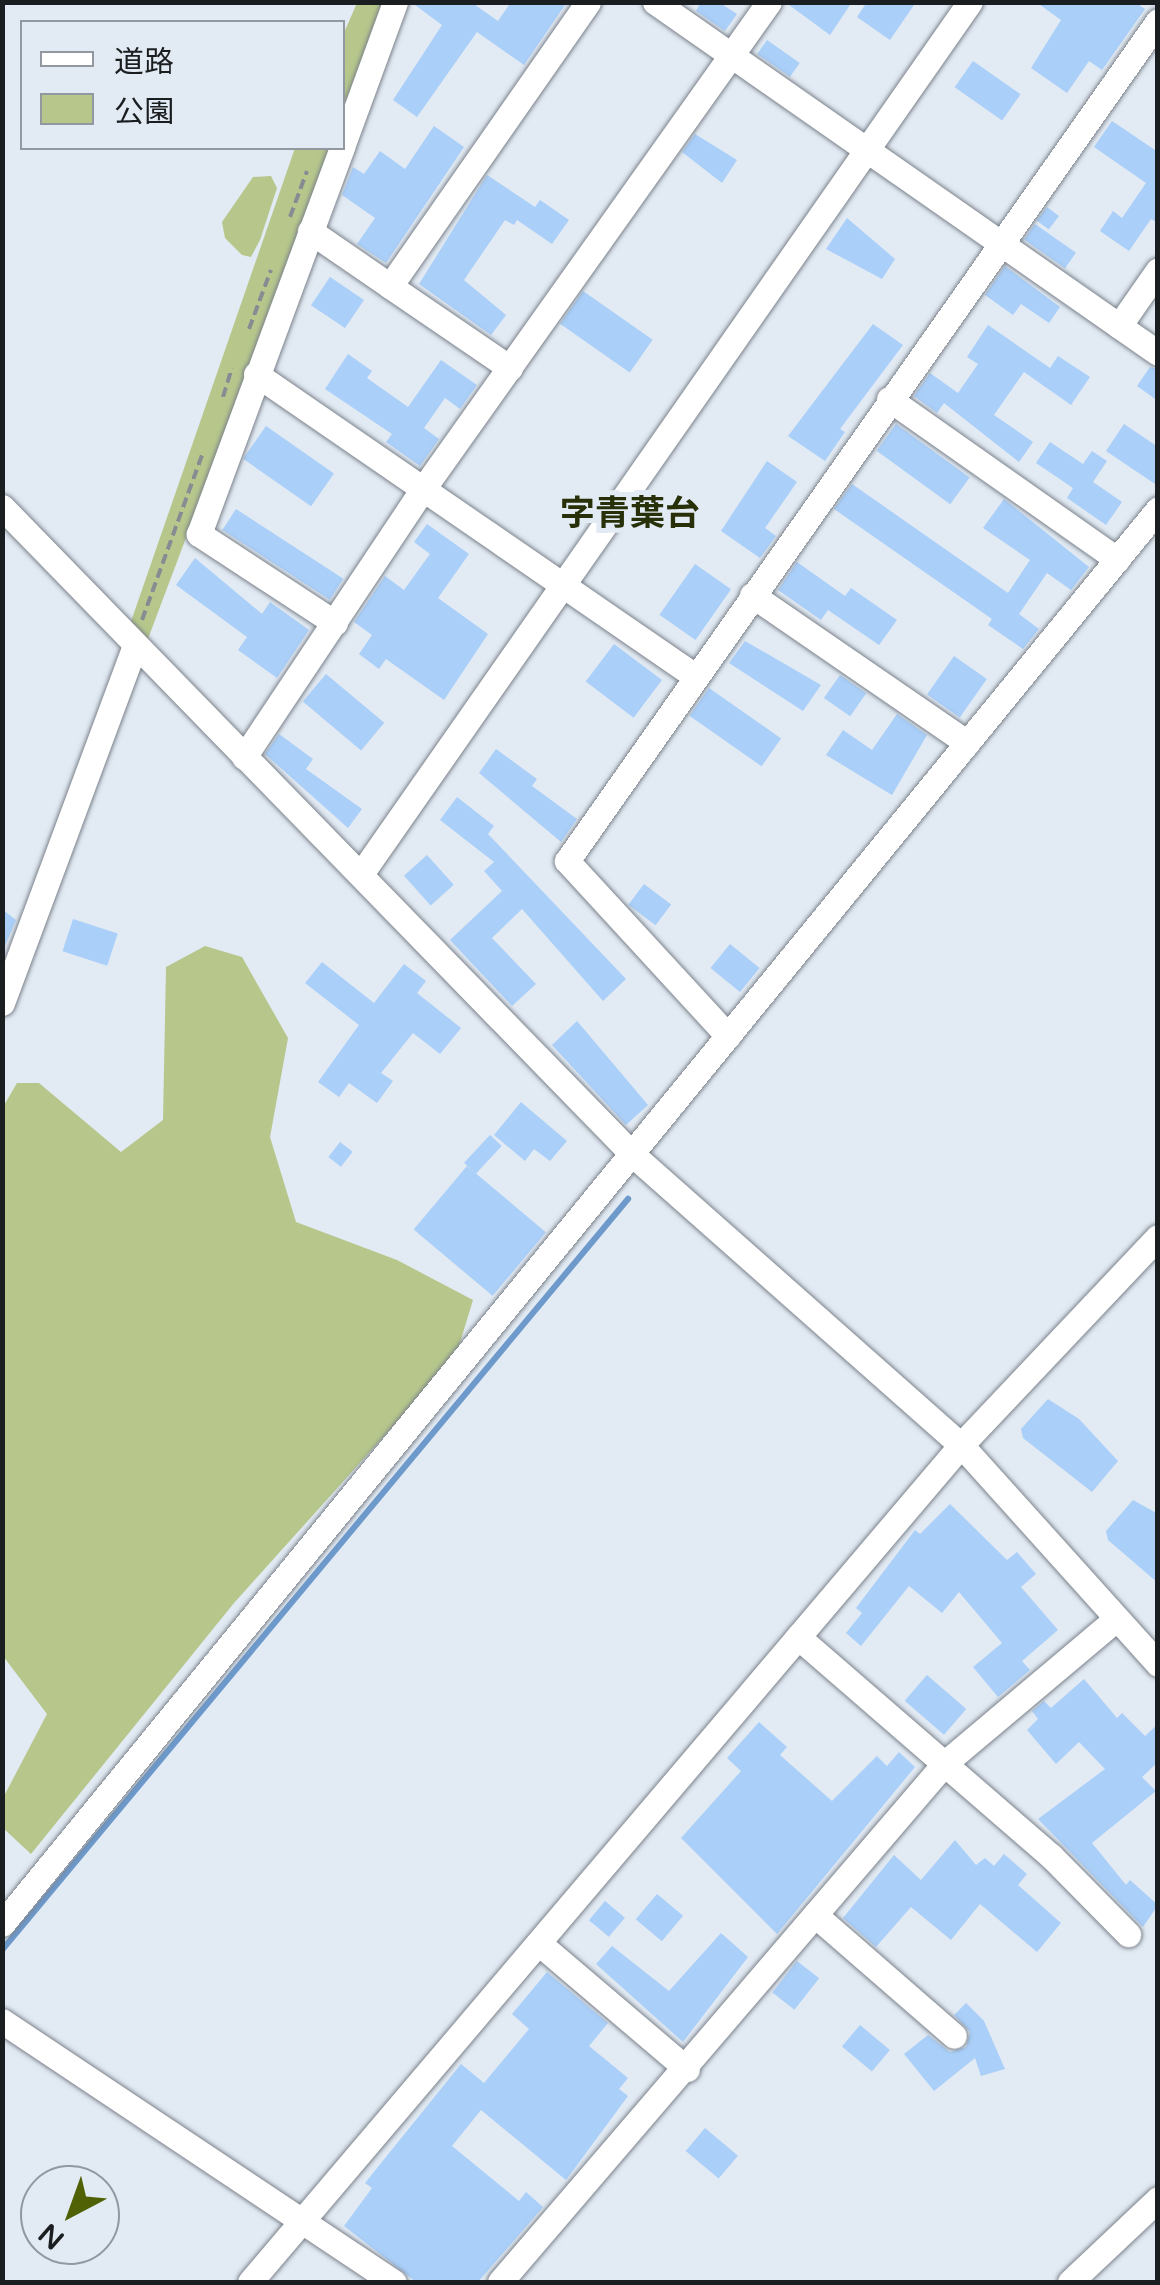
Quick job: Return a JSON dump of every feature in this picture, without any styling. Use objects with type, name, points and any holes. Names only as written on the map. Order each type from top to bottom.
[{"type":"street","points":[[345,139],[395,2]]},
{"type":"street","points":[[390,286],[588,2]]},
{"type":"street","points":[[655,2],[1158,353]]},
{"type":"street","points":[[244,757],[424,489],[769,2]]},
{"type":"street","points":[[363,870],[970,2]]},
{"type":"street","points":[[728,1036],[567,861],[1158,21]]},
{"type":"street","points":[[336,623],[199,534],[341,150]]},
{"type":"street","points":[[310,231],[510,368]]},
{"type":"street","points":[[1119,326],[1158,270]]},
{"type":"street","points":[[256,374],[695,676]]},
{"type":"street","points":[[889,399],[1117,559]]},
{"type":"street","points":[[2,507],[134,649],[363,870],[633,1155],[962,1445],[1158,1664]]},
{"type":"street","points":[[2,1924],[1158,510]]},
{"type":"street","points":[[752,595],[967,743]]},
{"type":"street","points":[[2,1003],[134,649]]},
{"type":"street","points":[[250,2282],[962,1445],[1158,1237]]},
{"type":"street","points":[[500,2282],[687,2069],[945,1763],[1116,1619]]},
{"type":"street","points":[[798,1637],[945,1763],[1128,1934]]},
{"type":"street","points":[[815,1915],[954,2036]]},
{"type":"street","points":[[540,1944],[687,2069]]},
{"type":"street","points":[[2,2021],[394,2282]]},
{"type":"street","points":[[1070,2282],[1158,2199]]},
{"type":"path","points":[[249,329],[272,269]]},
{"type":"green space","points":[[357,3],[386,3],[345,116],[345,30]]},
{"type":"green space","points":[[294,150],[332,150],[143,652],[127,633]]},
{"type":"green space","points":[[271,176],[277,188],[260,240],[251,257],[242,255],[225,238],[222,222],[253,177]]},
{"type":"green space","points":[[205,946],[242,957],[288,1038],[270,1137],[296,1222],[397,1260],[473,1300],[456,1356],[234,1603],[31,1854],[3,1828],[3,1798],[47,1714],[3,1656],[3,1107],[17,1083],[39,1083],[121,1152],[163,1120],[166,967]]},
{"type":"building","points":[[411,2],[471,2],[498,21],[511,2],[567,2],[524,65],[477,32],[417,117],[393,100],[442,25]]},
{"type":"building","points":[[701,2],[720,3],[737,14],[725,31],[696,11]]},
{"type":"building","points":[[785,2],[852,2],[830,35]]},
{"type":"building","points":[[867,2],[916,2],[890,40],[857,17]]},
{"type":"building","points":[[1036,2],[1135,2],[1145,9],[1102,70],[1089,61],[1067,93],[1031,68],[1061,20]]},
{"type":"building","points":[[767,40],[800,63],[790,77],[757,54]]},
{"type":"building","points":[[973,61],[1021,94],[1002,120],[955,87]]},
{"type":"building","points":[[1112,121],[1158,152],[1158,223],[1151,219],[1129,251],[1100,231],[1113,211],[1122,218],[1146,183],[1094,147]]},
{"type":"building","points":[[434,126],[464,147],[386,263],[357,244],[375,218],[342,195],[353,167],[364,174],[380,151],[405,169]]},
{"type":"building","points":[[695,134],[737,160],[722,183],[682,152]]},
{"type":"building","points":[[487,175],[535,207],[540,200],[569,220],[552,244],[517,220],[514,225],[505,220],[464,280],[506,315],[491,335],[419,284]]},
{"type":"building","points":[[1047,207],[1059,216],[1049,230],[1037,221]]},
{"type":"building","points":[[847,218],[895,259],[882,279],[826,249]]},
{"type":"building","points":[[1035,224],[1076,253],[1065,268],[1024,240]]},
{"type":"building","points":[[1005,266],[1060,307],[1049,323],[1021,304],[1013,315],[985,295]]},
{"type":"building","points":[[330,277],[364,300],[345,328],[311,305]]},
{"type":"building","points":[[583,291],[653,340],[630,373],[560,324]]},
{"type":"building","points":[[873,324],[903,345],[840,429],[845,432],[825,461],[788,436]]},
{"type":"building","points":[[988,325],[1050,368],[1058,356],[1090,377],[1071,405],[1024,372],[994,415],[1033,442],[1019,462],[944,403],[937,413],[914,396],[930,373],[958,393],[978,364],[967,357]]},
{"type":"building","points":[[348,354],[372,371],[367,378],[408,407],[441,360],[477,385],[460,409],[445,398],[424,428],[439,439],[420,466],[386,442],[392,434],[325,389]]},
{"type":"building","points":[[1150,367],[1158,369],[1158,401],[1137,386]]},
{"type":"building","points":[[896,424],[970,477],[950,504],[877,451]]},
{"type":"building","points":[[1124,424],[1158,447],[1158,486],[1106,451]]},
{"type":"building","points":[[266,426],[334,474],[311,506],[243,459]]},
{"type":"building","points":[[1050,442],[1083,464],[1092,451],[1107,461],[1093,482],[1122,502],[1106,525],[1067,498],[1073,488],[1036,463]]},
{"type":"building","points":[[767,461],[797,482],[765,528],[776,536],[760,558],[721,531]]},
{"type":"building","points":[[852,484],[1008,593],[1030,560],[983,528],[1004,499],[1089,567],[1071,590],[1047,573],[1019,614],[1039,629],[1023,649],[988,625],[992,619],[834,509]]},
{"type":"building","points":[[236,509],[343,579],[330,600],[222,530]]},
{"type":"building","points":[[427,524],[469,554],[438,598],[488,634],[444,700],[386,659],[379,669],[359,654],[372,635],[354,622],[385,576],[404,590],[430,554],[414,542]]},
{"type":"building","points":[[195,558],[262,614],[270,602],[309,630],[277,678],[238,650],[247,637],[176,585]]},
{"type":"building","points":[[797,562],[845,596],[851,588],[897,620],[879,645],[828,610],[821,620],[778,590]]},
{"type":"building","points":[[695,564],[731,589],[695,640],[659,615]]},
{"type":"building","points":[[745,641],[821,685],[803,711],[729,663]]},
{"type":"building","points":[[614,644],[662,680],[634,718],[586,682]]},
{"type":"building","points":[[954,656],[987,679],[960,717],[927,695]]},
{"type":"building","points":[[326,674],[384,723],[361,750],[303,702]]},
{"type":"building","points":[[840,675],[866,693],[850,716],[824,698]]},
{"type":"building","points":[[709,688],[781,738],[762,766],[689,716]]},
{"type":"building","points":[[897,714],[927,735],[892,795],[826,755],[843,730],[872,750]]},
{"type":"building","points":[[279,734],[313,759],[306,769],[362,809],[348,828],[265,754]]},
{"type":"building","points":[[496,749],[537,779],[532,786],[577,819],[561,842],[479,773]]},
{"type":"building","points":[[457,797],[494,826],[488,834],[626,979],[603,1001],[522,909],[492,938],[536,984],[512,1006],[450,940],[502,891],[484,871],[494,862],[440,820]]},
{"type":"building","points":[[427,855],[454,885],[431,905],[404,876]]},
{"type":"building","points":[[644,884],[671,904],[656,925],[628,905]]},
{"type":"building","points":[[2,909],[16,920],[2,953]]},
{"type":"building","points":[[73,919],[118,934],[107,966],[62,951]]},
{"type":"building","points":[[730,944],[760,968],[740,992],[710,968]]},
{"type":"building","points":[[322,962],[374,1003],[404,964],[426,981],[417,993],[461,1028],[440,1054],[413,1033],[381,1073],[393,1081],[377,1103],[349,1083],[339,1097],[318,1082],[359,1025],[305,983]]},
{"type":"building","points":[[577,1021],[648,1105],[626,1125],[552,1045]]},
{"type":"building","points":[[521,1102],[567,1141],[550,1161],[534,1149],[525,1161],[494,1135]]},
{"type":"building","points":[[490,1135],[502,1146],[476,1174],[464,1163]]},
{"type":"building","points":[[340,1142],[353,1152],[341,1167],[328,1157]]},
{"type":"building","points":[[467,1166],[546,1232],[493,1296],[414,1230]]},
{"type":"building","points":[[1048,1399],[1079,1419],[1118,1461],[1092,1492],[1023,1438],[1021,1429]]},
{"type":"building","points":[[1133,1500],[1158,1514],[1158,1583],[1108,1540],[1106,1531]]},
{"type":"building","points":[[950,1504],[1007,1560],[1017,1552],[1036,1574],[1021,1587],[1058,1630],[1022,1661],[1030,1670],[998,1697],[973,1667],[1002,1643],[959,1592],[942,1613],[909,1586],[861,1646],[846,1633],[862,1613],[856,1608],[915,1530],[920,1534]]},
{"type":"building","points":[[927,1675],[966,1709],[944,1735],[905,1701]]},
{"type":"building","points":[[1084,1679],[1117,1718],[1122,1713],[1145,1736],[1158,1724],[1158,1762],[1142,1777],[1156,1791],[1092,1843],[1126,1885],[1130,1880],[1158,1905],[1143,1927],[1038,1819],[1105,1769],[1079,1742],[1056,1764],[1027,1730],[1038,1719],[1032,1711],[1044,1701],[1051,1708]]},
{"type":"building","points":[[759,1722],[787,1747],[780,1755],[832,1801],[877,1756],[887,1766],[899,1752],[915,1767],[777,1934],[681,1838],[741,1771],[727,1758]]},
{"type":"building","points":[[955,1840],[976,1865],[985,1858],[994,1866],[1004,1854],[1027,1874],[1018,1885],[1061,1923],[1037,1952],[980,1904],[951,1940],[911,1907],[876,1947],[843,1918],[894,1855],[921,1880]]},
{"type":"building","points":[[657,1894],[683,1916],[662,1941],[636,1919]]},
{"type":"building","points":[[605,1901],[625,1918],[609,1937],[589,1920]]},
{"type":"building","points":[[721,1933],[748,1957],[683,2042],[596,1964],[612,1946],[669,1991]]},
{"type":"building","points":[[797,1961],[819,1978],[794,2010],[772,1993]]},
{"type":"building","points":[[547,1972],[608,2023],[589,2046],[628,2078],[619,2089],[628,2096],[566,2180],[481,2110],[452,2146],[519,2201],[526,2192],[543,2207],[478,2282],[416,2282],[344,2226],[372,2188],[365,2183],[461,2064],[484,2083],[529,2029],[512,2014]]},
{"type":"building","points":[[966,2003],[984,2021],[1005,2069],[981,2076],[975,2058],[934,2091],[904,2054],[928,2035],[950,2052],[966,2047],[970,2032],[954,2015]]},
{"type":"building","points":[[860,2025],[890,2050],[872,2072],[842,2046]]},
{"type":"building","points":[[705,2128],[738,2156],[719,2179],[686,2151]]},
{"type":"waterway","points":[[2,1950],[628,1199]]},
{"type":"district","name":"字青葉台","points":[[630,514]]}]
